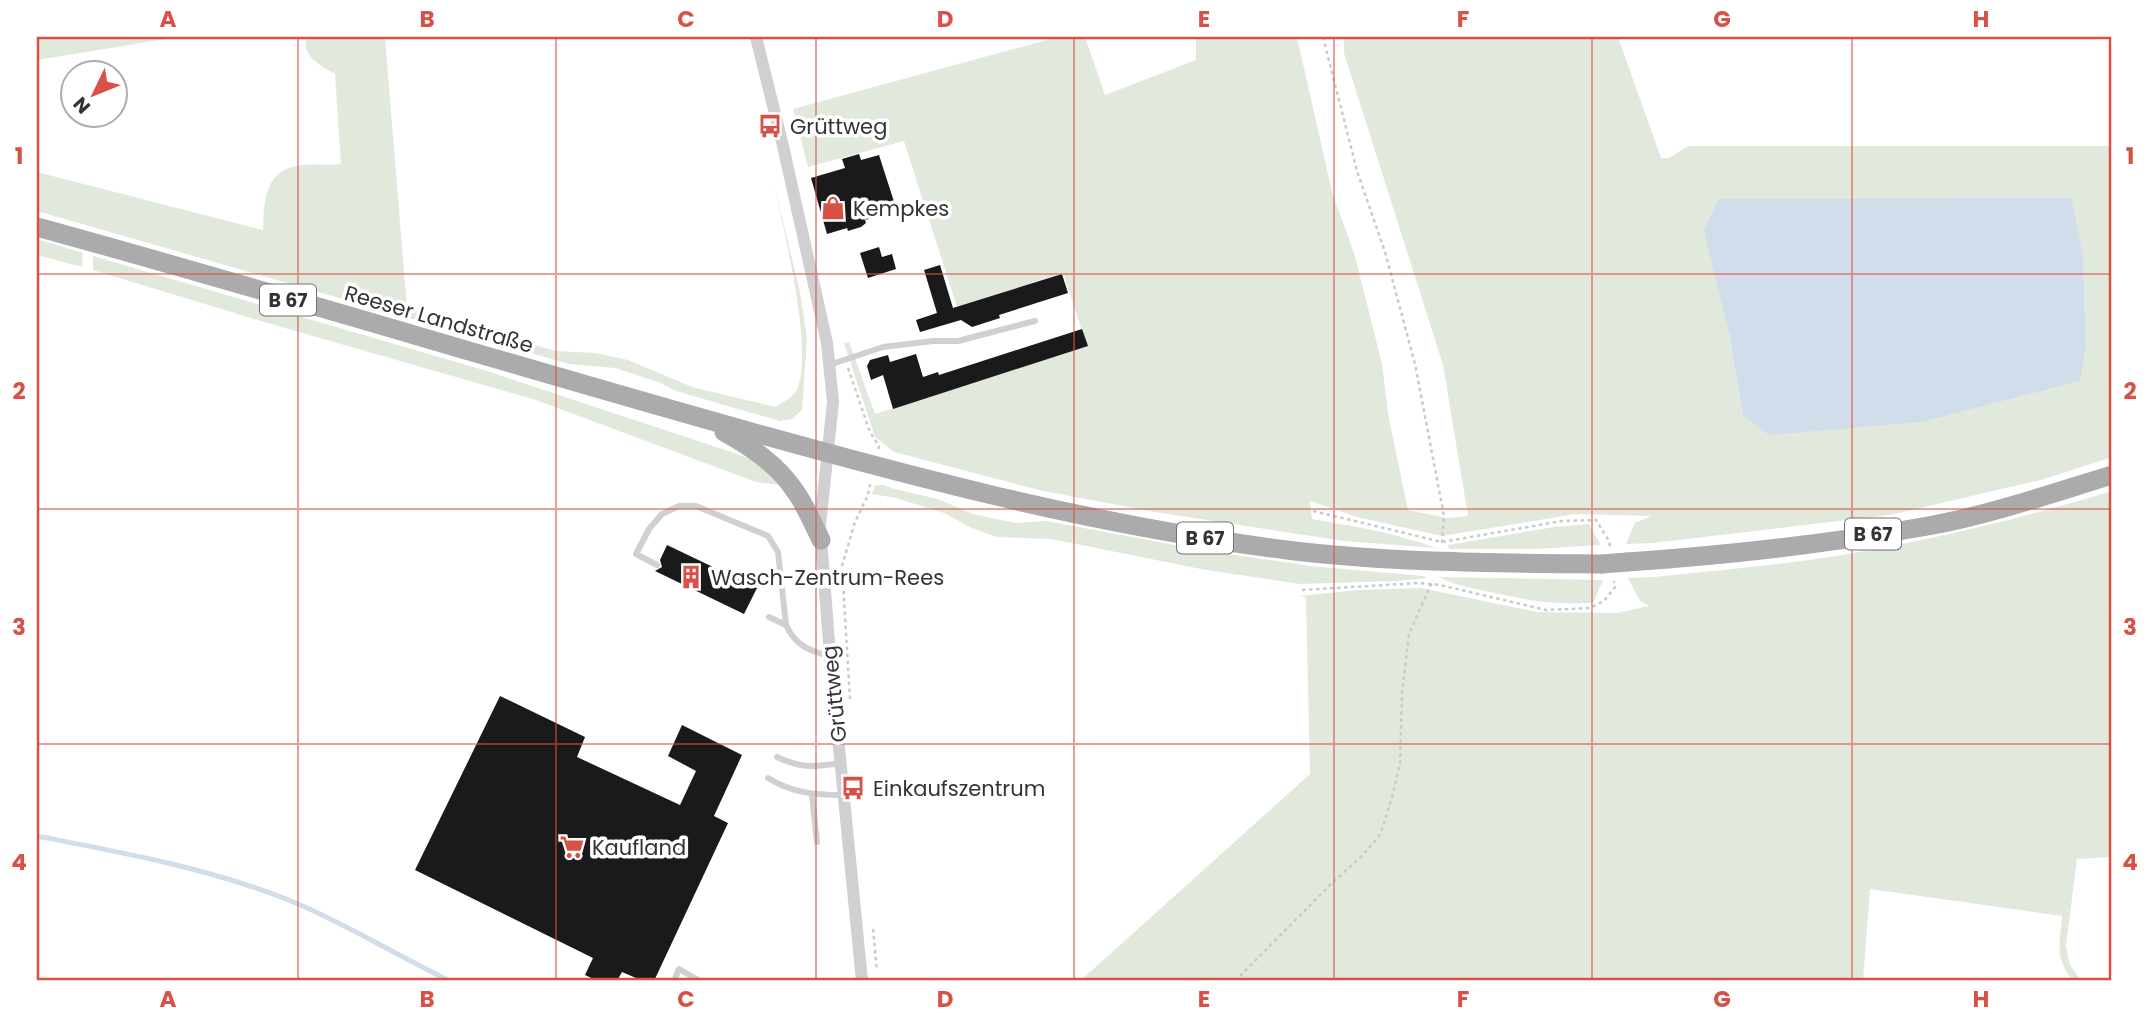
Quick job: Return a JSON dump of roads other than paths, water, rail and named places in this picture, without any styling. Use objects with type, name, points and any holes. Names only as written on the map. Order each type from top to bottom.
[{"type":"main road","name":"Reeser Landstraße","points":[[37,227],[828,454]]},
{"type":"main road","name":"B 67","points":[[692,415],[743,443],[777,469],[796,491],[821,540]]},
{"type":"main road","name":"B 67","points":[[828,454],[1014,500],[1166,531],[1300,551],[1436,562],[1602,564],[1727,555],[1930,525],[2040,497],[2112,475]]},
{"type":"street","name":"Grüttweg","points":[[756,37],[821,317],[829,365],[833,402],[820,525],[862,981]]},
{"type":"lane","points":[[829,365],[883,347],[958,341],[1035,321]]},
{"type":"lane","points":[[657,565],[636,554],[649,529],[662,514],[679,506],[696,506],[768,536],[778,552],[786,625],[791,635],[802,648],[830,656]]},
{"type":"lane","points":[[769,617],[786,625]]},
{"type":"lane","points":[[777,757],[802,767],[841,763]]},
{"type":"lane","points":[[768,778],[788,789],[812,795],[844,795]]},
{"type":"lane","points":[[812,795],[817,842]]},
{"type":"lane","points":[[674,981],[679,970],[700,981]]},
{"type":"water","points":[[2072,198],[2083,253],[2086,347],[2080,381],[1921,422],[1769,435],[1743,415],[1729,333],[1704,230],[1719,199]]},
{"type":"waterway","points":[[37,836],[160,861],[251,886],[324,916],[450,981]]},
{"type":"place","name":"Grüttweg","points":[[770,126]]},
{"type":"place","name":"Kempkes","points":[[833,208]]},
{"type":"place","name":"Wasch-Zentrum-Rees","points":[[691,577]]},
{"type":"place","name":"Einkaufszentrum","points":[[853,788]]},
{"type":"place","name":"Kaufland","points":[[572,847]]}]
